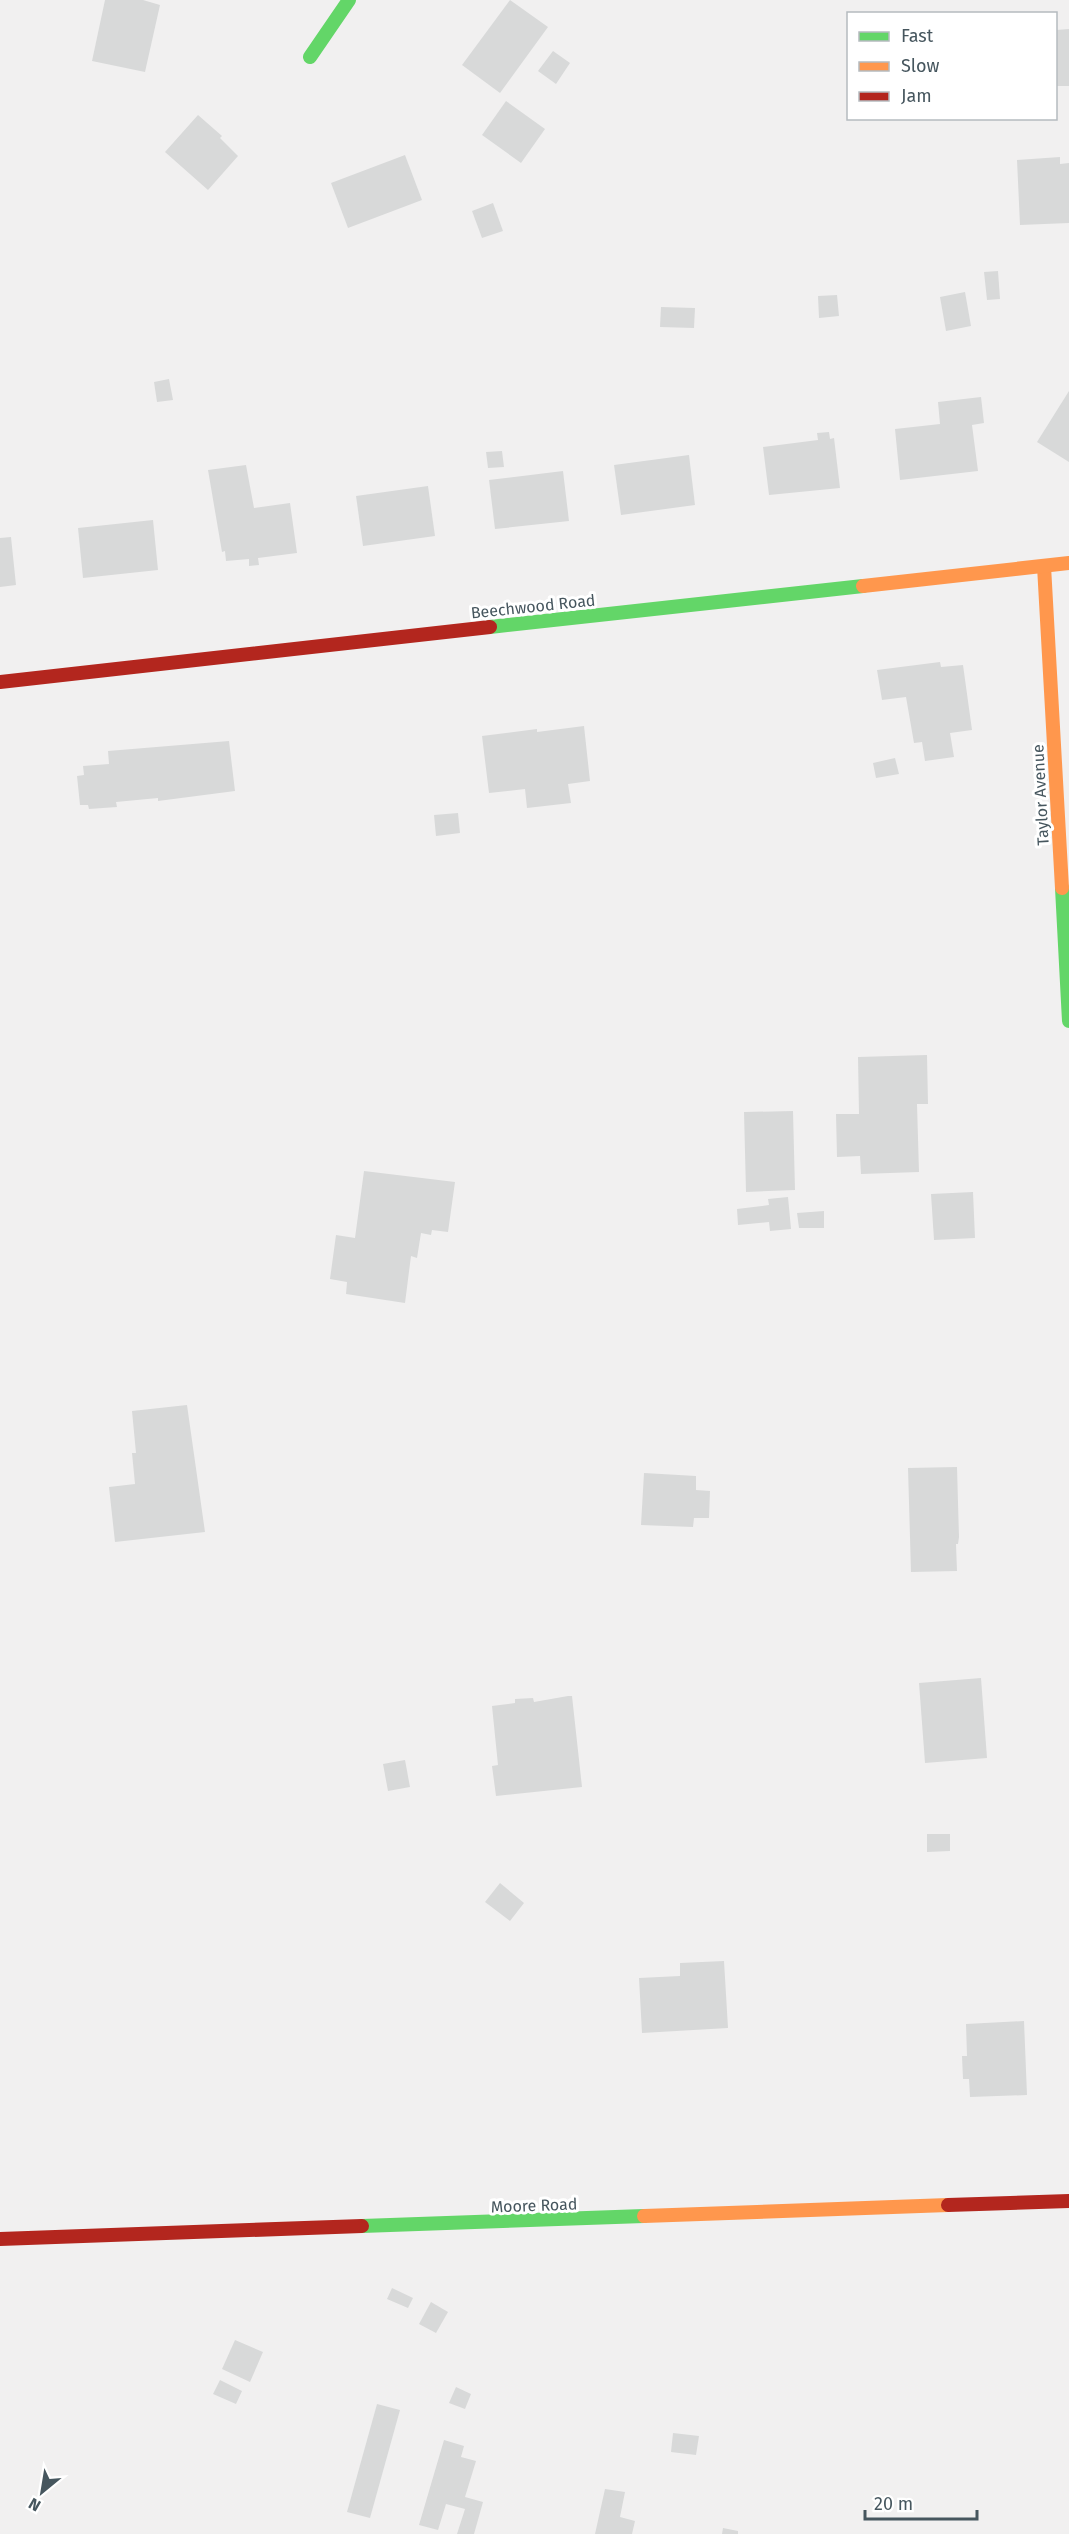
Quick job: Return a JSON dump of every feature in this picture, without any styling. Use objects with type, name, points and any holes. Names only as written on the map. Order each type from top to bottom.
[{"type":"street","points":[[310,57],[349,0]]},
{"type":"street","name":"Beechwood Road","points":[[0,682],[1069,563]]},
{"type":"street","name":"Taylor Avenue","points":[[1044,567],[1069,1021]]},
{"type":"street","name":"Moore Road","points":[[0,2239],[1069,2201]]},
{"type":"building","points":[[105,0],[143,0],[160,5],[145,72],[92,61]]},
{"type":"building","points":[[510,0],[548,27],[500,93],[462,65]]},
{"type":"building","points":[[1069,29],[1069,86],[1057,86],[1057,30]]},
{"type":"building","points":[[553,51],[570,63],[556,84],[538,71]]},
{"type":"building","points":[[506,101],[545,129],[521,163],[482,135]]},
{"type":"building","points":[[198,115],[222,136],[220,138],[238,156],[208,190],[165,152]]},
{"type":"building","points":[[405,155],[422,200],[348,228],[331,183]]},
{"type":"building","points":[[1060,157],[1060,164],[1069,163],[1069,223],[1020,225],[1017,160]]},
{"type":"building","points":[[493,203],[503,231],[482,238],[472,211]]},
{"type":"building","points":[[998,271],[1000,299],[987,300],[984,272]]},
{"type":"building","points":[[965,292],[971,326],[946,331],[940,297]]},
{"type":"building","points":[[837,295],[839,316],[819,318],[818,296]]},
{"type":"building","points":[[661,307],[695,308],[694,328],[660,327]]},
{"type":"building","points":[[169,379],[173,400],[157,402],[154,382]]},
{"type":"building","points":[[1069,391],[1069,462],[1037,442]]},
{"type":"building","points":[[981,397],[984,423],[972,425],[978,471],[900,480],[895,429],[940,424],[938,402]]},
{"type":"building","points":[[829,432],[830,439],[834,438],[840,488],[769,495],[763,447],[818,440],[817,433]]},
{"type":"building","points":[[502,451],[504,467],[488,468],[486,452]]},
{"type":"building","points":[[689,455],[695,505],[621,515],[614,465]]},
{"type":"building","points":[[246,465],[254,508],[290,503],[297,553],[258,558],[259,565],[249,566],[249,559],[226,561],[225,551],[222,552],[208,470]]},
{"type":"building","points":[[563,471],[569,521],[495,529],[489,480]]},
{"type":"building","points":[[428,486],[435,536],[363,546],[356,496]]},
{"type":"building","points":[[153,520],[158,570],[83,578],[78,528]]},
{"type":"building","points":[[11,537],[16,585],[0,587],[0,538]]},
{"type":"building","points":[[940,662],[941,667],[963,665],[972,730],[950,733],[954,757],[925,761],[922,742],[914,743],[906,697],[882,700],[877,670]]},
{"type":"building","points":[[584,726],[590,781],[568,784],[571,803],[527,808],[525,789],[489,793],[482,736]]},
{"type":"building","points":[[229,741],[235,791],[158,801],[158,798],[116,802],[117,807],[89,809],[88,805],[80,805],[77,776],[84,775],[83,766],[109,764],[108,751]]},
{"type":"building","points":[[895,758],[899,774],[876,778],[873,763]]},
{"type":"building","points":[[458,813],[460,833],[436,836],[434,815]]},
{"type":"building","points":[[927,1055],[928,1104],[917,1104],[919,1172],[861,1174],[860,1156],[837,1157],[836,1114],[859,1114],[858,1057]]},
{"type":"building","points":[[793,1111],[795,1190],[746,1192],[744,1112]]},
{"type":"building","points":[[364,1171],[455,1182],[448,1232],[432,1230],[431,1235],[421,1233],[417,1258],[411,1256],[405,1303],[346,1294],[347,1282],[330,1279],[336,1235],[355,1238]]},
{"type":"building","points":[[973,1192],[975,1238],[934,1240],[931,1194]]},
{"type":"building","points":[[788,1197],[791,1229],[770,1231],[769,1222],[738,1225],[737,1209],[769,1205],[768,1199]]},
{"type":"building","points":[[824,1211],[824,1228],[799,1228],[797,1213]]},
{"type":"building","points":[[187,1405],[205,1532],[115,1542],[109,1487],[135,1484],[132,1453],[136,1453],[132,1411]]},
{"type":"building","points":[[957,1467],[959,1537],[958,1544],[956,1544],[957,1571],[911,1572],[908,1468]]},
{"type":"building","points":[[644,1473],[696,1476],[696,1490],[710,1491],[709,1518],[694,1518],[693,1527],[641,1525]]},
{"type":"building","points":[[981,1678],[987,1758],[925,1763],[919,1683]]},
{"type":"building","points":[[572,1696],[582,1787],[496,1796],[492,1766],[498,1765],[492,1706],[515,1703],[515,1699],[533,1698],[534,1702]]},
{"type":"building","points":[[405,1760],[410,1787],[388,1791],[383,1764]]},
{"type":"building","points":[[927,1834],[950,1834],[950,1851],[927,1852]]},
{"type":"building","points":[[500,1883],[524,1903],[510,1921],[485,1902]]},
{"type":"building","points":[[724,1961],[728,2028],[642,2033],[639,1978],[680,1976],[680,1963]]},
{"type":"building","points":[[1024,2021],[1027,2095],[970,2097],[969,2079],[963,2079],[962,2056],[967,2056],[966,2024]]},
{"type":"building","points":[[392,2288],[413,2298],[408,2308],[387,2299]]},
{"type":"building","points":[[431,2302],[448,2312],[436,2333],[419,2324]]},
{"type":"building","points":[[235,2340],[263,2352],[250,2382],[222,2369]]},
{"type":"building","points":[[220,2380],[242,2391],[236,2404],[213,2394]]},
{"type":"building","points":[[456,2387],[471,2394],[465,2409],[449,2403]]},
{"type":"building","points":[[377,2404],[400,2410],[370,2518],[347,2512]]},
{"type":"building","points":[[673,2433],[699,2436],[696,2455],[671,2452]]},
{"type":"building","points":[[444,2440],[464,2446],[461,2457],[476,2461],[465,2497],[483,2502],[474,2534],[457,2534],[465,2509],[446,2504],[438,2530],[419,2525]]},
{"type":"building","points":[[605,2489],[625,2492],[620,2517],[635,2521],[632,2534],[595,2534]]},
{"type":"building","points":[[723,2528],[738,2531],[738,2534],[722,2534]]},
{"type":"traffic: fast","points":[[310,57],[349,0]]},
{"type":"traffic: fast","points":[[490,627],[863,586]]},
{"type":"traffic: fast","points":[[1062,888],[1069,1021]]},
{"type":"traffic: fast","points":[[362,2226],[644,2216]]},
{"type":"traffic: slow","points":[[863,586],[1069,563]]},
{"type":"traffic: slow","points":[[1044,566],[1062,888]]},
{"type":"traffic: slow","points":[[644,2216],[948,2205]]},
{"type":"traffic: jam","points":[[0,682],[490,627]]},
{"type":"traffic: jam","points":[[948,2205],[1069,2201]]},
{"type":"traffic: jam","points":[[0,2239],[362,2226]]}]
